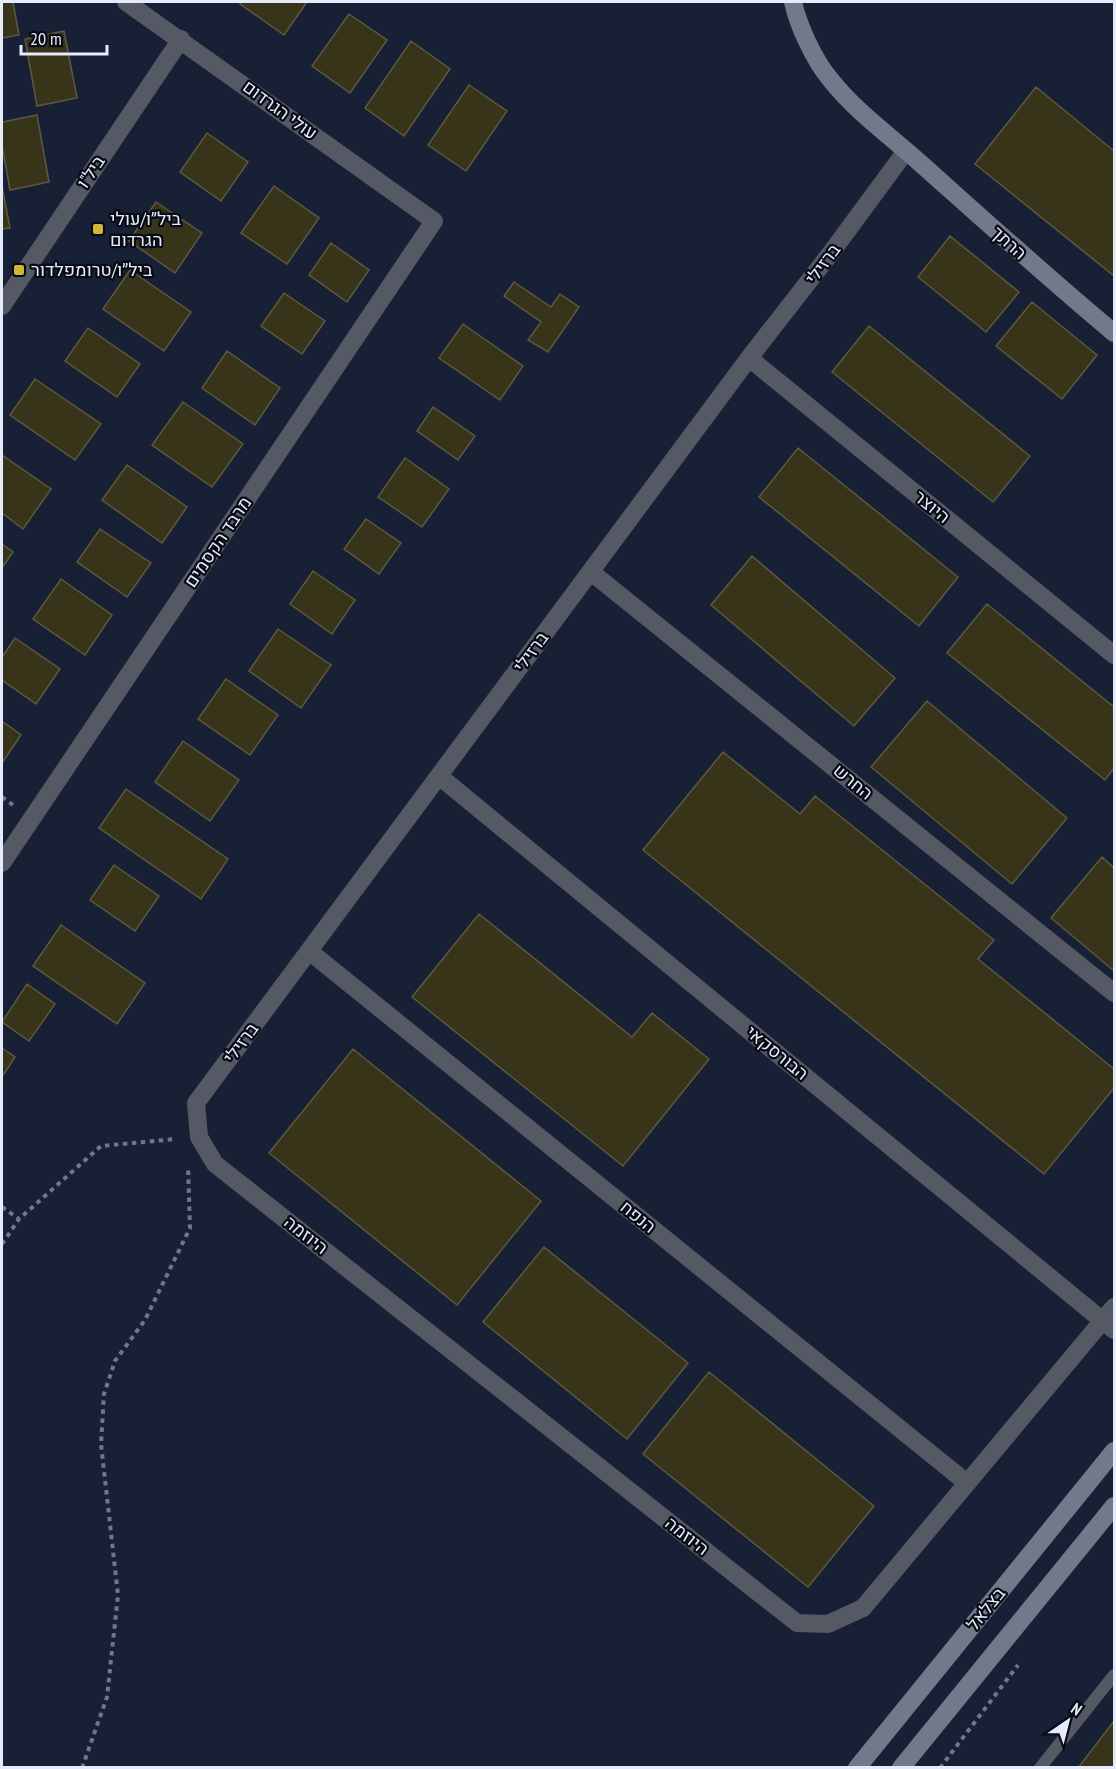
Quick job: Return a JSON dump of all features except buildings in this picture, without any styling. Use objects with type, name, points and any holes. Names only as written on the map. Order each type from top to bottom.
[{"type":"street","name":"עולי הגרדום","points":[[126,2],[434,221]]},
{"type":"street","name":"הרתך","points":[[793,2],[808,42],[828,77],[855,109],[1114,333]]},
{"type":"street","name":"ביל\"ו","points":[[2,306],[181,39]]},
{"type":"street","name":"ברזילי","points":[[215,1164],[193,1138],[196,1103],[749,358],[906,151]]},
{"type":"street","name":"מרבד הקסמים","points":[[2,863],[434,221]]},
{"type":"street","name":"היוצר","points":[[749,358],[1114,655]]},
{"type":"street","name":"החרש","points":[[591,572],[1114,993]]},
{"type":"street","name":"הבורסקאי","points":[[439,776],[1111,1319]]},
{"type":"street","name":"הנפח","points":[[309,951],[967,1483]]},
{"type":"street","name":"היוזמה","points":[[215,1164],[797,1623],[828,1624],[863,1608],[967,1483],[1111,1319]]},
{"type":"street","name":"בצלאל","points":[[857,1767],[1114,1451]]},
{"type":"street","name":"בצלאל","points":[[901,1767],[1114,1506]]},
{"type":"lane","points":[[1040,1767],[1114,1675]]},
{"type":"path","points":[[2,1244],[19,1219],[101,1146],[193,1138],[190,1228],[146,1320],[116,1361],[104,1394],[101,1444],[118,1595],[107,1697],[82,1767]]},
{"type":"path","points":[[2,1207],[19,1219]]},
{"type":"place","name":"ביל״ו/עולי הגרדום","points":[[98,229]]},
{"type":"place","name":"ביל״ו/טרומפלדור","points":[[19,270]]}]
